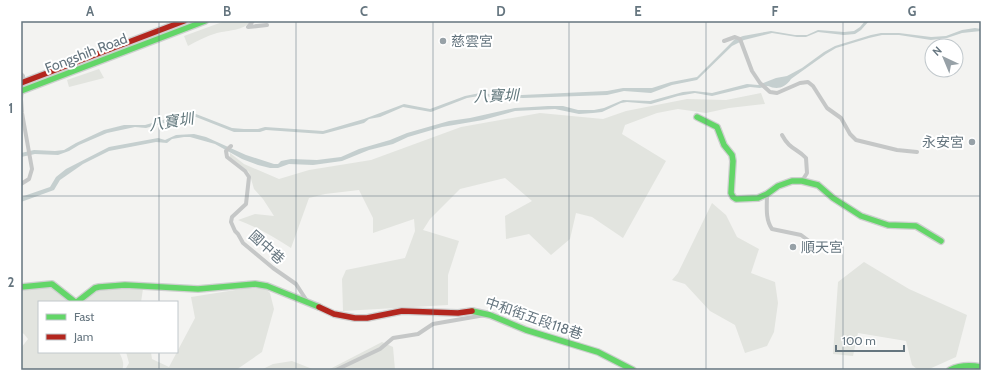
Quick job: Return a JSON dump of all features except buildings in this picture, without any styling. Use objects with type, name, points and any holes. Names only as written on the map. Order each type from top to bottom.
[{"type":"street","name":"Fongshih Road","points":[[22,82],[184,21]]},
{"type":"street","name":"Fongshih Road","points":[[22,91],[205,21]]},
{"type":"street","points":[[253,21],[248,27],[267,24]]},
{"type":"street","points":[[724,41],[735,37],[740,39],[752,71],[760,83],[770,92],[777,93],[800,82],[808,82],[814,86],[827,108],[841,118],[850,134],[856,140],[896,150],[918,152]]},
{"type":"street","points":[[21,74],[23,76],[22,127],[32,169],[29,179],[21,184]]},
{"type":"street","points":[[697,117],[717,127],[724,145],[732,155],[731,195],[736,199],[758,198],[767,194],[778,186],[792,181],[802,180],[818,185],[833,198],[861,216],[888,225],[916,226],[941,241]]},
{"type":"street","points":[[782,135],[793,150],[806,158],[807,173],[802,180]]},
{"type":"street","name":"國中巷","points":[[231,146],[226,151],[227,157],[245,171],[249,177],[246,204],[232,217],[235,231],[243,243],[273,268],[296,284],[307,301]]},
{"type":"street","points":[[767,194],[767,216],[772,229],[801,235],[809,241]]},
{"type":"street","name":"中和街五段118巷","points":[[21,287],[52,284],[74,301]]},
{"type":"street","name":"中和街五段118巷","points":[[77,301],[99,287],[125,285],[198,289],[255,284],[267,286],[307,301],[334,314],[355,318],[367,318],[402,311],[458,313],[474,311],[490,315],[526,330],[598,352],[633,370]]},
{"type":"street","points":[[336,370],[380,348],[392,338],[418,334],[433,324],[490,315]]},
{"type":"street","points":[[950,370],[967,364],[981,367]]},
{"type":"shaded area","points":[[225,21],[251,21],[244,27],[213,34],[188,46],[184,36]]},
{"type":"shaded area","points":[[99,69],[104,78],[69,87],[67,80]]},
{"type":"shaded area","points":[[761,93],[765,104],[729,108],[706,113],[678,109],[657,113],[625,125],[622,134],[666,161],[623,238],[592,217],[576,213],[570,239],[551,255],[529,234],[506,239],[505,216],[532,201],[505,178],[460,189],[430,219],[423,230],[459,241],[448,275],[448,305],[343,311],[342,279],[346,270],[405,258],[415,231],[414,219],[373,233],[373,218],[359,190],[325,194],[309,198],[291,248],[265,232],[238,220],[255,214],[274,216],[263,199],[254,189],[249,172],[230,157],[230,153],[244,164],[279,179],[309,170],[371,160],[461,127],[540,113],[603,119],[626,111],[687,99],[726,100]]},
{"type":"shaded area","points":[[712,203],[726,215],[737,237],[759,249],[751,273],[775,282],[778,303],[774,332],[767,346],[745,353],[735,325],[710,311],[685,284],[672,280],[678,273]]},
{"type":"shaded area","points":[[864,262],[909,289],[967,315],[956,357],[927,370],[918,370],[912,365],[906,341],[858,333],[853,356],[833,354],[838,282]]},
{"type":"shaded area","points":[[51,286],[70,301],[38,301],[38,353],[119,353],[123,363],[122,370],[21,369],[21,348],[28,339],[21,332],[21,289]]},
{"type":"shaded area","points":[[125,288],[143,289],[141,301],[82,301],[99,290]]},
{"type":"shaded area","points":[[248,288],[266,289],[270,293],[274,309],[262,352],[236,370],[125,370],[129,363],[126,353],[151,353],[152,359],[169,367],[176,353],[178,353],[178,350],[195,318],[191,297]]},
{"type":"shaded area","points":[[382,342],[393,347],[395,370],[328,370]]},
{"type":"shaded area","points":[[292,361],[315,370],[261,370],[273,364]]},
{"type":"water","name":"八寶圳","points":[[865,21],[869,21],[855,34],[844,35],[818,32],[806,37],[797,37],[772,33],[744,40],[732,46],[697,80],[672,85],[651,93],[624,91],[607,95],[523,98],[479,96],[467,98],[431,112],[403,107],[380,117],[369,119],[364,123],[323,134],[266,130],[260,132],[234,132],[196,117],[171,121],[146,128],[135,127],[107,133],[58,155],[35,154],[21,157],[21,153],[34,150],[64,150],[104,130],[124,125],[145,125],[170,118],[196,114],[232,128],[258,129],[265,127],[323,131],[364,119],[404,104],[430,109],[465,96],[480,93],[522,95],[607,91],[623,88],[652,88],[671,82],[697,77],[735,39],[743,36],[771,31],[795,35],[807,35],[818,30],[844,32],[854,31]]},
{"type":"water","name":"八寶圳","points":[[975,28],[981,29],[981,31],[962,33],[947,38],[924,39],[899,35],[882,35],[836,48],[786,84],[778,88],[768,86],[760,88],[750,87],[712,96],[695,93],[678,96],[651,104],[627,102],[621,103],[602,112],[593,113],[579,114],[555,109],[515,111],[483,120],[442,127],[408,137],[393,144],[369,150],[342,161],[313,165],[289,164],[278,168],[270,168],[242,159],[215,144],[190,137],[172,139],[167,143],[156,142],[109,151],[83,164],[60,180],[54,190],[21,202],[21,197],[50,187],[56,177],[66,169],[109,147],[158,138],[165,140],[176,135],[194,134],[206,137],[246,155],[274,164],[291,159],[317,160],[341,157],[359,149],[390,140],[407,133],[449,121],[515,108],[563,106],[578,110],[594,110],[604,108],[623,100],[650,101],[683,92],[694,91],[712,93],[747,84],[758,85],[776,78],[787,76],[835,46],[871,35],[881,33],[899,33],[931,37],[946,36],[962,30]]},
{"type":"traffic: fast","points":[[21,91],[205,21]]},
{"type":"traffic: fast","points":[[697,117],[717,127],[724,145],[732,155],[731,193],[736,199],[758,198],[767,194],[778,186],[792,181],[802,181],[818,185],[833,198],[861,216],[888,225],[916,226],[941,241]]},
{"type":"traffic: fast","points":[[21,287],[52,284],[74,301]]},
{"type":"traffic: fast","points":[[78,301],[95,288],[99,287],[125,285],[198,289],[255,284],[267,286],[319,307]]},
{"type":"traffic: fast","points":[[472,311],[490,315],[526,330],[598,352],[633,370]]},
{"type":"traffic: fast","points":[[950,370],[965,366],[981,367]]},
{"type":"traffic: jam","points":[[21,83],[184,21]]},
{"type":"traffic: jam","points":[[319,307],[334,314],[355,318],[367,318],[402,311],[458,313],[472,311]]},
{"type":"place","name":"慈雲宮","points":[[443,41]]},
{"type":"place","name":"永安宮","points":[[972,142]]},
{"type":"place","name":"順天宮","points":[[793,247]]}]
